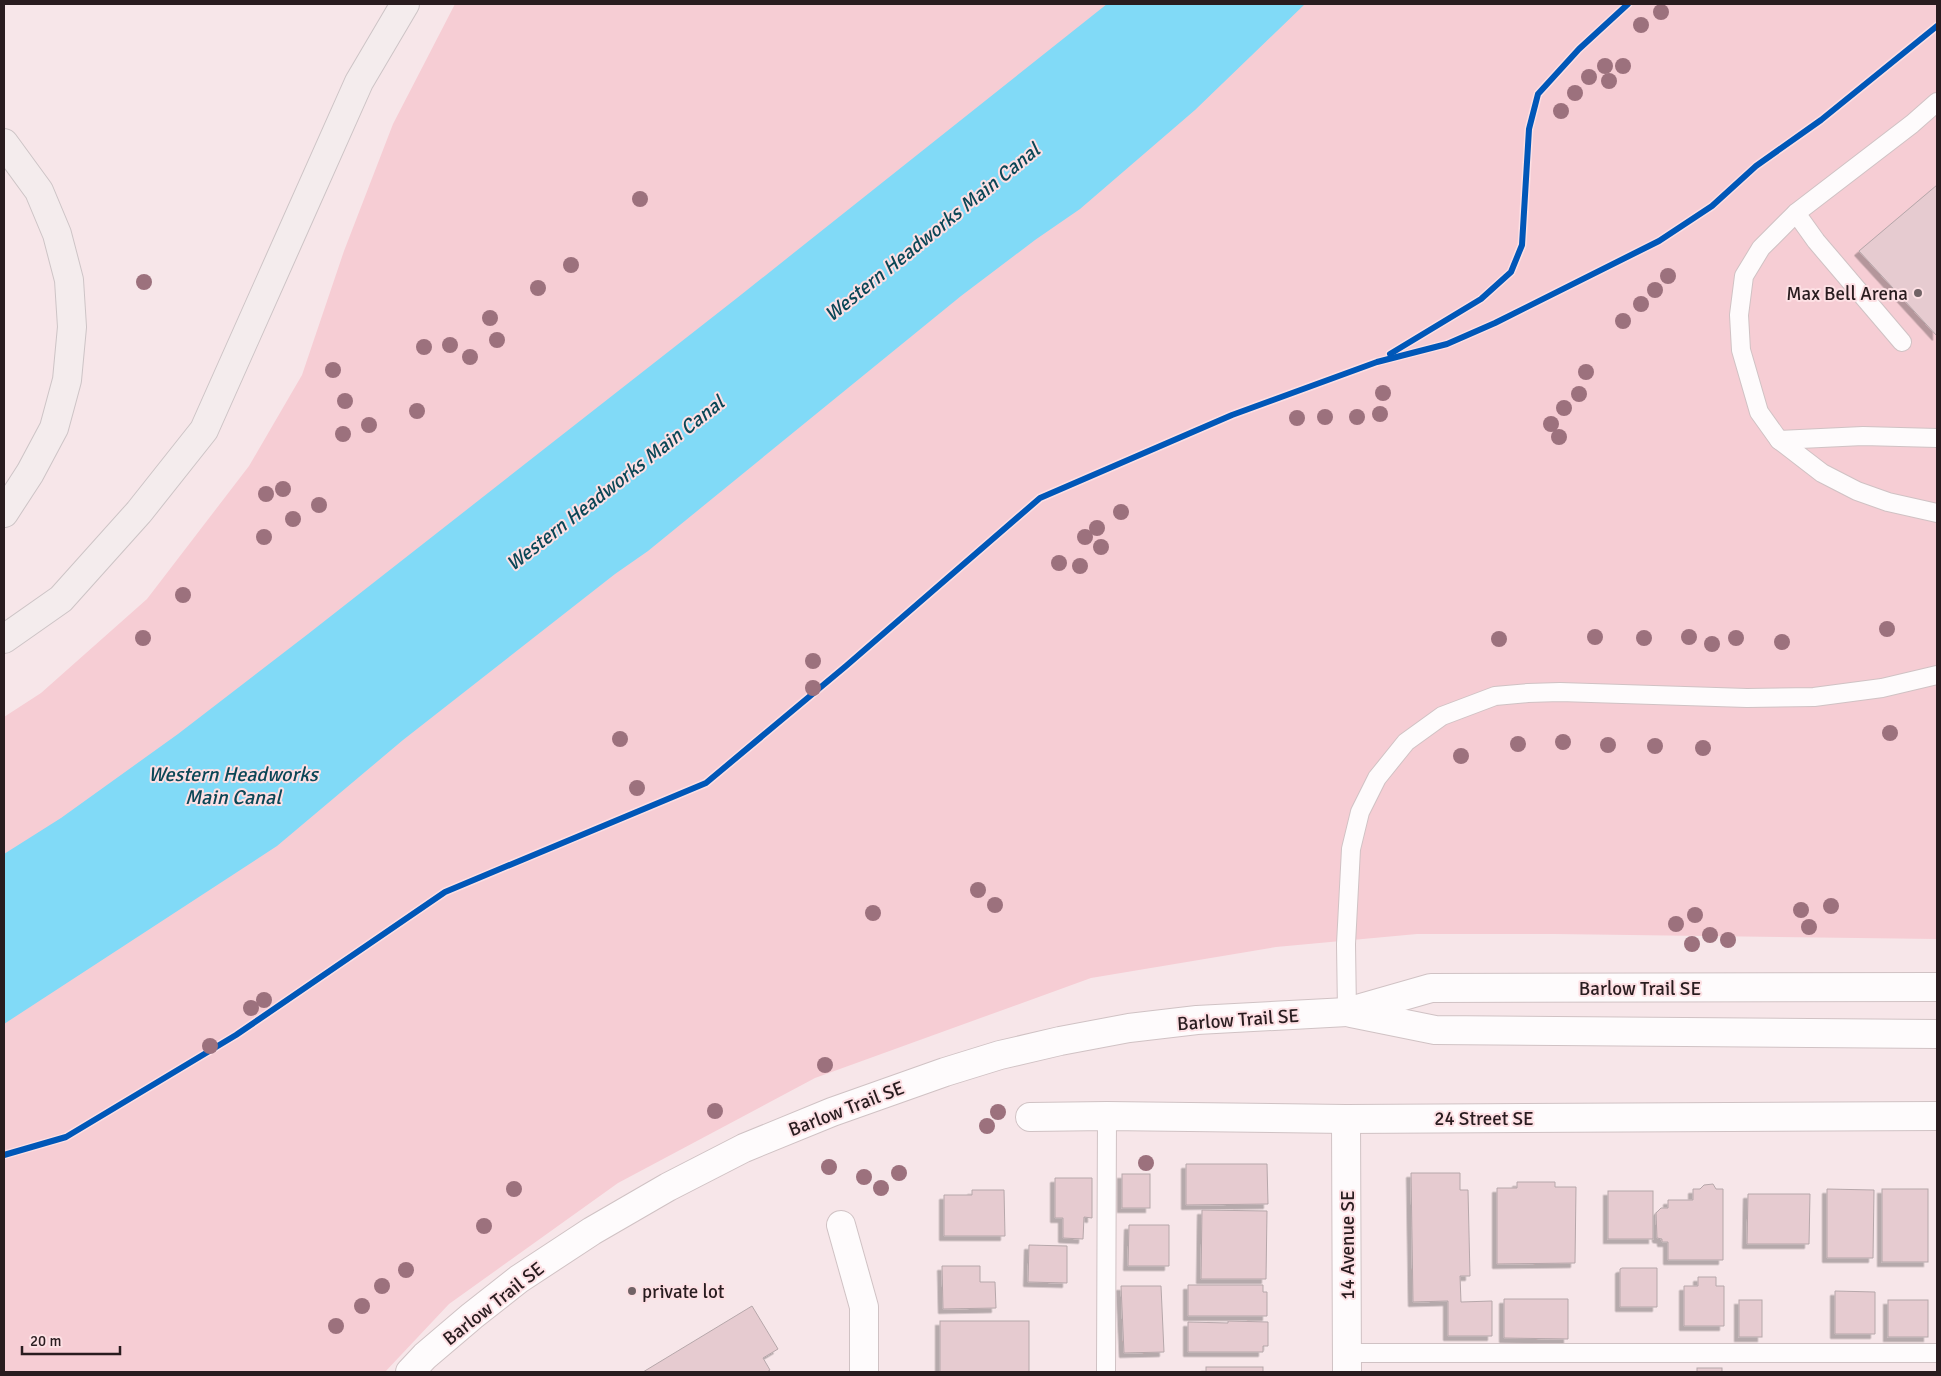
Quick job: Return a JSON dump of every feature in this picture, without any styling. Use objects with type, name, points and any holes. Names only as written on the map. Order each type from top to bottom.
[{"type":"highway","points":[[4,639],[61,599],[139,512],[204,430],[359,82],[405,4]]},
{"type":"highway","points":[[4,144],[39,191],[58,234],[69,280],[72,327],[67,380],[54,428],[30,473],[4,513]]},
{"type":"street","name":"Barlow Trail SE","points":[[410,1372],[425,1356],[458,1328],[519,1280],[592,1231],[668,1187],[744,1148],[832,1112],[945,1072],[1000,1055],[1129,1028],[1197,1020],[1347,1012],[1431,988],[1937,987]]},
{"type":"street","name":"Barlow Trail SE","points":[[1347,1012],[1435,1030],[1937,1034]]},
{"type":"street","name":"24 Street SE","points":[[1030,1117],[1346,1119],[1937,1116]]},
{"type":"street","name":"14 Avenue SE","points":[[1346,1119],[1347,1362]]},
{"type":"street","points":[[841,1225],[864,1307],[864,1372]]},
{"type":"lane","points":[[1937,102],[1912,124],[1796,212],[1761,248],[1744,276],[1738,315],[1741,350],[1758,412],[1779,440],[1822,473],[1857,491],[1888,502],[1937,513]]},
{"type":"lane","points":[[1796,212],[1816,242],[1902,342]]},
{"type":"lane","points":[[1779,440],[1863,436],[1937,438]]},
{"type":"lane","points":[[1347,1012],[1346,944],[1351,849],[1360,812],[1377,778],[1406,742],[1442,716],[1495,696],[1528,693],[1747,698],[1814,697],[1882,688],[1937,675]]},
{"type":"lane","points":[[1106,1116],[1106,1372]]},
{"type":"lane","points":[[1347,1362],[1937,1353]]},
{"type":"shaded area","points":[[455,4],[1937,4],[1937,939],[1417,934],[1276,947],[1091,978],[815,1078],[618,1183],[449,1304],[385,1372],[4,1372],[4,717],[41,693],[147,599],[249,466],[302,375],[344,251],[393,124]]},
{"type":"water","name":"Western Headworks Main Canal","points":[[1107,4],[1305,4],[1195,110],[1080,209],[1035,240],[961,296],[648,551],[615,574],[403,740],[277,846],[4,1024],[4,854],[61,818],[178,734],[308,634],[737,298]]},
{"type":"building","name":"Max Bell Arena","points":[[1937,185],[1937,336],[1859,251]]},
{"type":"building","points":[[1186,1164],[1267,1164],[1268,1204],[1186,1205]]},
{"type":"building","points":[[1411,1173],[1460,1173],[1460,1190],[1468,1190],[1470,1276],[1460,1276],[1461,1302],[1492,1301],[1492,1336],[1448,1336],[1448,1301],[1413,1302]]},
{"type":"building","points":[[1122,1174],[1150,1174],[1150,1208],[1122,1208]]},
{"type":"building","points":[[1055,1178],[1092,1178],[1092,1218],[1084,1217],[1083,1239],[1063,1238],[1063,1218],[1055,1218]]},
{"type":"building","points":[[1517,1182],[1555,1182],[1555,1187],[1576,1187],[1575,1263],[1497,1264],[1497,1188],[1517,1188]]},
{"type":"building","points":[[1713,1184],[1716,1189],[1723,1189],[1723,1260],[1668,1260],[1668,1242],[1662,1242],[1662,1239],[1657,1238],[1656,1213],[1661,1208],[1668,1208],[1668,1200],[1693,1200],[1693,1189],[1700,1189],[1704,1185]]},
{"type":"building","points":[[1827,1189],[1874,1190],[1873,1258],[1827,1258]]},
{"type":"building","points":[[1882,1189],[1928,1189],[1928,1262],[1882,1262]]},
{"type":"building","points":[[972,1190],[1004,1190],[1005,1236],[944,1236],[944,1195],[972,1195]]},
{"type":"building","points":[[1608,1191],[1653,1191],[1653,1239],[1608,1239]]},
{"type":"building","points":[[1748,1194],[1810,1194],[1809,1244],[1747,1244]]},
{"type":"building","points":[[1202,1210],[1267,1211],[1266,1279],[1201,1279]]},
{"type":"building","points":[[1129,1225],[1169,1225],[1169,1266],[1128,1266]]},
{"type":"building","points":[[1029,1245],[1067,1246],[1067,1283],[1028,1282]]},
{"type":"building","points":[[942,1266],[980,1266],[980,1282],[995,1282],[996,1308],[943,1309]]},
{"type":"building","points":[[1657,1268],[1657,1307],[1620,1307],[1620,1269]]},
{"type":"building","points":[[1698,1277],[1716,1277],[1716,1286],[1724,1286],[1724,1326],[1684,1326],[1684,1286],[1698,1286]]},
{"type":"building","points":[[1188,1285],[1263,1285],[1263,1292],[1267,1292],[1267,1316],[1188,1316]]},
{"type":"building","points":[[1121,1286],[1161,1286],[1164,1352],[1124,1353]]},
{"type":"building","points":[[1835,1291],[1875,1292],[1875,1334],[1835,1334]]},
{"type":"building","points":[[1504,1299],[1568,1299],[1568,1339],[1504,1338]]},
{"type":"building","points":[[1739,1300],[1762,1300],[1762,1337],[1739,1337]]},
{"type":"building","points":[[1888,1300],[1928,1300],[1928,1337],[1888,1337]]},
{"type":"building","points":[[752,1306],[778,1349],[763,1358],[770,1370],[767,1372],[643,1372]]},
{"type":"building","points":[[940,1321],[1029,1321],[1029,1372],[940,1372]]},
{"type":"building","points":[[1228,1321],[1268,1322],[1268,1346],[1263,1346],[1263,1352],[1188,1352],[1188,1322],[1228,1323]]},
{"type":"building","points":[[1206,1367],[1263,1367],[1263,1372],[1206,1372]]},
{"type":"building","points":[[1697,1368],[1722,1368],[1722,1372],[1697,1372]]},
{"type":"cycle path","points":[[1390,354],[1481,299],[1511,272],[1522,245],[1529,129],[1538,94],[1579,49],[1628,4]]},
{"type":"cycle path","points":[[4,1155],[66,1137],[236,1035],[445,892],[706,783],[846,666],[1040,498],[1232,415],[1377,362],[1447,344],[1495,323],[1659,241],[1712,206],[1756,166],[1821,120],[1937,26]]},
{"type":"place","name":"Max Bell Arena","points":[[1918,293]]},
{"type":"place","name":"private lot","points":[[632,1291]]}]
